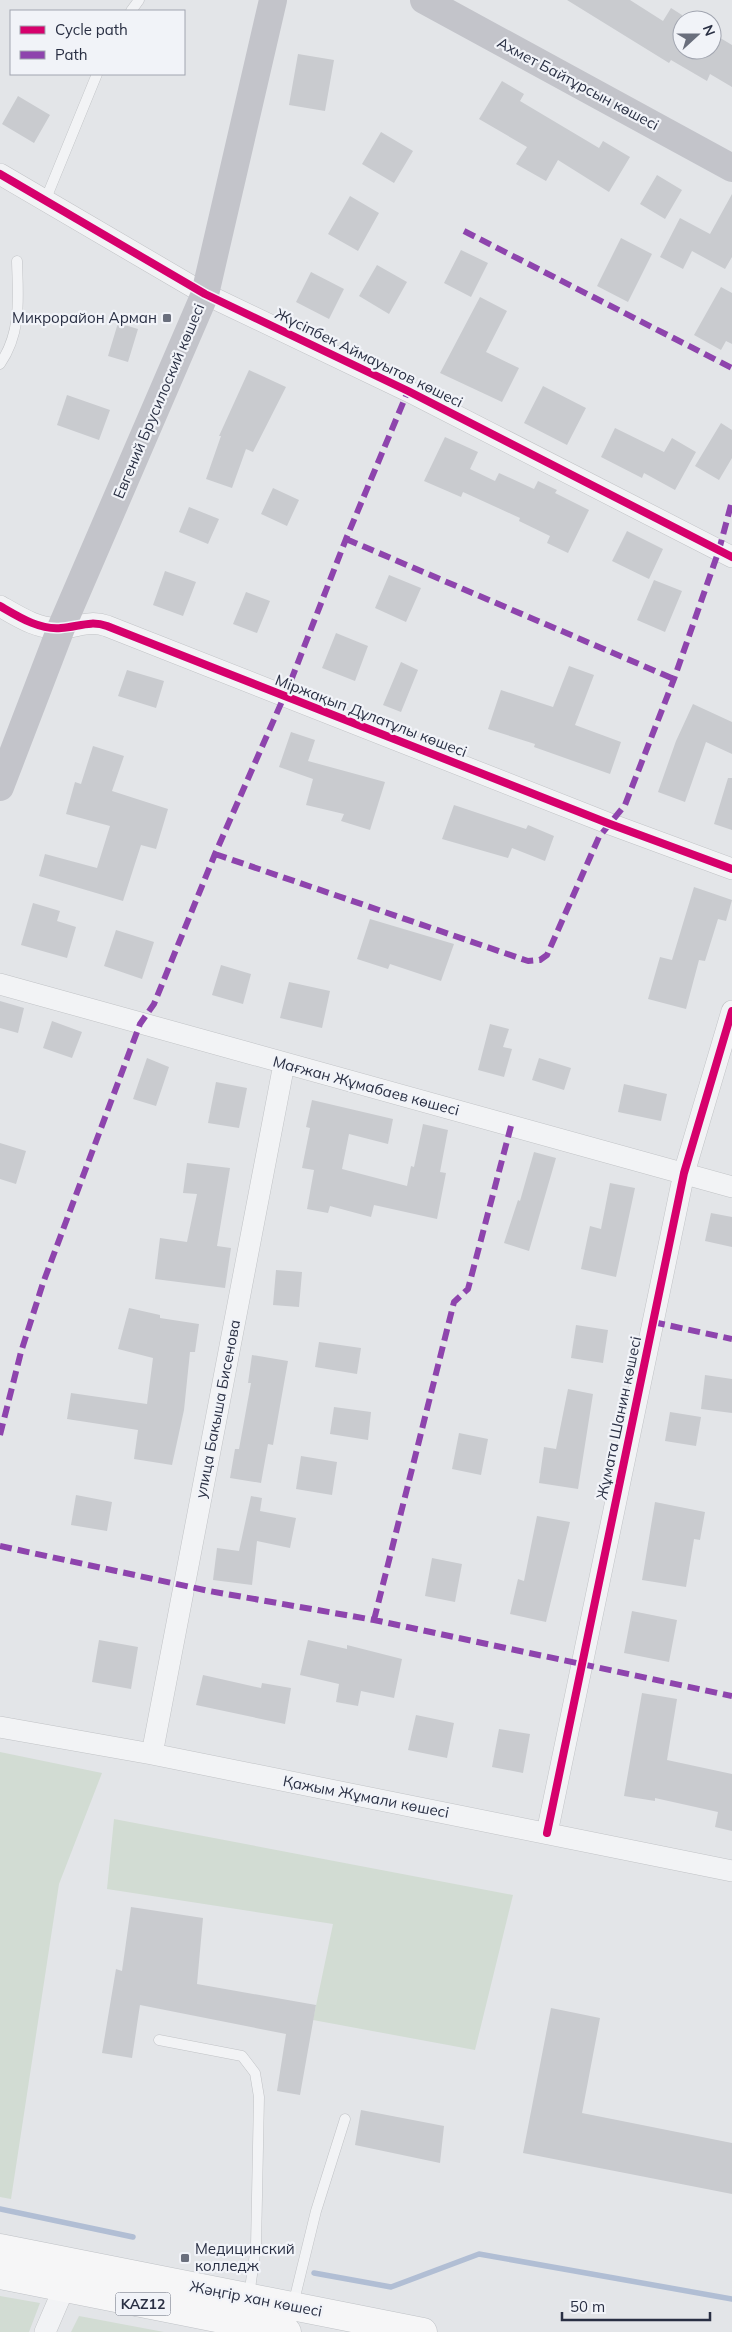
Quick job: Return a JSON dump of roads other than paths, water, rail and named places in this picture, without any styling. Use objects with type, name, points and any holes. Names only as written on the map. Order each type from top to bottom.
[{"type":"main road","name":"Евгений Брусилоский көшесі","points":[[0,787],[61,628],[205,294],[273,0]]},
{"type":"main road","name":"Ахмет Байтұрсын көшесі","points":[[438,3],[732,168]]},
{"type":"main road","name":"Жәңгір хан көшесі","points":[[0,2248],[67,2275],[290,2319],[423,2332]]},
{"type":"main road","name":"Жәңгір хан көшесі","points":[[0,2275],[67,2275],[249,2298],[290,2319]]},
{"type":"street","name":"Жүсіпбек Аймауытов көшесі","points":[[0,174],[205,294],[408,391],[732,557]]},
{"type":"street","name":"Міржақып Дұлатұлы көшесі","points":[[0,606],[37,625],[61,628],[90,622],[107,626],[601,821],[732,869]]},
{"type":"street","name":"Мағжан Жұмабаев көшесі","points":[[0,984],[732,1187]]},
{"type":"street","name":"Жұмата Шанин көшесі","points":[[547,1834],[684,1173],[732,1011]]},
{"type":"street","name":"улица Бакыша Бисенова","points":[[152,1754],[284,1064]]},
{"type":"street","name":"Қажым Жұмали көшесі","points":[[0,1727],[152,1754],[732,1871]]},
{"type":"street","points":[[45,2332],[67,2275]]},
{"type":"lane","points":[[45,201],[97,75]]},
{"type":"lane","points":[[0,364],[12,342],[18,317],[17,260]]},
{"type":"lane","points":[[159,2040],[242,2056],[255,2073],[259,2098],[256,2246],[249,2298]]},
{"type":"lane","points":[[290,2319],[316,2211],[345,2119]]},
{"type":"waterway","points":[[0,2209],[133,2237]]},
{"type":"waterway","points":[[314,2273],[391,2287],[479,2254],[732,2299]]},
{"type":"place","name":"Микрорайон Арман","points":[[167,318]]},
{"type":"place","name":"Медицинский колледж","points":[[185,2258]]}]
